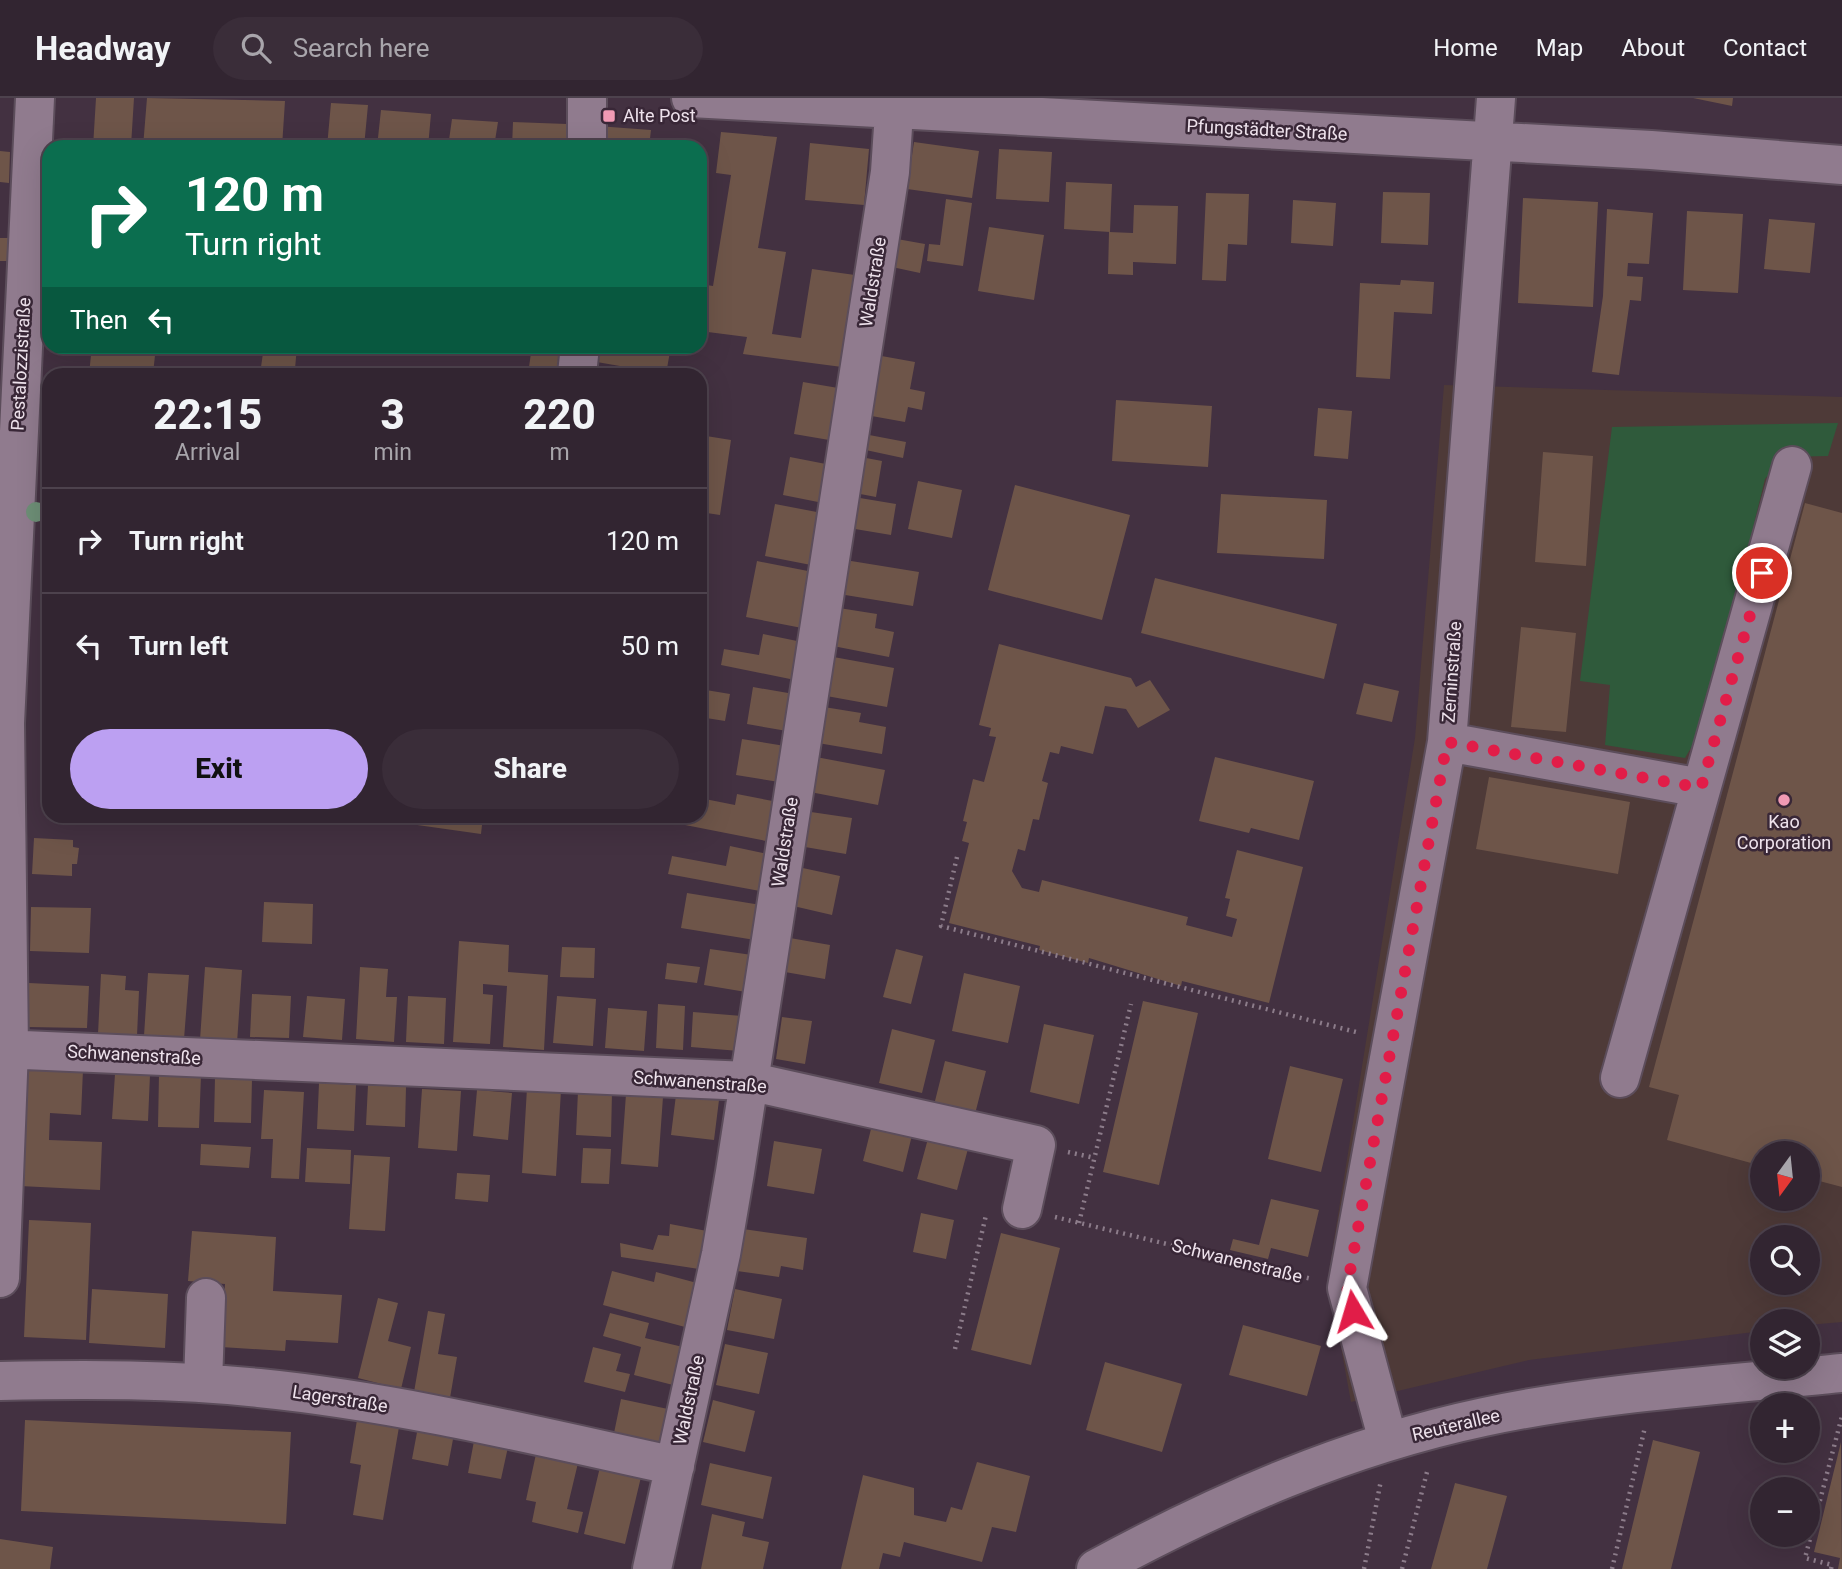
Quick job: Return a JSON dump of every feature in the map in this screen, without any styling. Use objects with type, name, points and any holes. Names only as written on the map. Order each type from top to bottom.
[{"type":"street","name":"Pestalozzistraße","points":[[0,1278],[4,1049],[2,723],[35,98]]},
{"type":"street","points":[[587,98],[587,140]]},
{"type":"street","name":"Pfungstädter Straße","points":[[691,98],[894,104],[1651,150],[1842,165]]},
{"type":"street","name":"Zerninstraße","points":[[1388,1441],[1347,1288],[1447,742],[1496,98]]},
{"type":"street","name":"Waldstraße","points":[[652,1569],[720,1254],[890,172],[894,104]]},
{"type":"street","points":[[1620,1078],[1792,466]]},
{"type":"street","points":[[1447,742],[1701,788]]},
{"type":"street","name":"Schwanenstraße","points":[[4,1049],[748,1082],[1036,1145],[1022,1209]]},
{"type":"street","points":[[203,1383],[206,1298]]},
{"type":"street","name":"Reuterallee","points":[[1096,1569],[1154,1537],[1294,1474],[1388,1441],[1486,1417],[1654,1393],[1842,1373]]},
{"type":"street","name":"Lagerstraße","points":[[0,1381],[107,1378],[203,1383],[374,1404],[675,1466]]},
{"type":"path","points":[[957,857],[941,926],[1391,1041]]},
{"type":"path","points":[[1079,1223],[1131,1004]]},
{"type":"path","points":[[955,1349],[987,1209],[1022,1209]]},
{"type":"path","name":"Schwanenstraße","points":[[1022,1209],[1347,1288]]},
{"type":"path","points":[[1612,1569],[1654,1393]]},
{"type":"path","points":[[1831,1569],[1832,1565],[1805,1558],[1842,1416]]},
{"type":"path","points":[[1364,1569],[1388,1441]]},
{"type":"path","points":[[1402,1569],[1427,1472]]},
{"type":"shaded area","points":[[1444,385],[1842,397],[1842,1322],[1820,1324],[1820,1309],[1750,1309],[1750,1332],[1529,1360],[1351,1402],[1328,1277],[1415,738]]},
{"type":"green space","points":[[1838,423],[1828,456],[1784,457],[1765,479],[1705,724],[1685,758],[1605,745],[1610,685],[1580,681],[1612,427]]},
{"type":"building","points":[[96,98],[134,98],[131,140],[93,140]]},
{"type":"building","points":[[147,98],[285,101],[282,140],[144,140]]},
{"type":"building","points":[[1693,98],[1733,98],[1732,106]]},
{"type":"building","points":[[331,103],[368,105],[365,140],[328,140]]},
{"type":"building","points":[[381,110],[431,114],[429,140],[378,140]]},
{"type":"building","points":[[452,119],[498,122],[495,140],[449,140]]},
{"type":"building","points":[[513,122],[567,124],[566,140],[512,140]]},
{"type":"building","points":[[597,126],[651,130],[650,140],[596,140]]},
{"type":"building","points":[[721,132],[777,137],[758,248],[786,252],[772,334],[801,338],[812,269],[855,275],[842,367],[743,354],[747,337],[707,332],[707,285],[713,286],[731,175],[716,173]]},
{"type":"building","points":[[914,142],[979,151],[972,198],[907,189]]},
{"type":"building","points":[[810,143],[869,149],[864,205],[805,200]]},
{"type":"building","points":[[999,149],[1052,152],[1049,202],[996,199]]},
{"type":"building","points":[[0,151],[10,152],[9,183],[0,182]]},
{"type":"building","points":[[1066,182],[1112,184],[1110,232],[1064,229]]},
{"type":"building","points":[[1383,192],[1430,193],[1428,245],[1381,243]]},
{"type":"building","points":[[1206,193],[1249,194],[1247,245],[1228,244],[1226,281],[1202,280]]},
{"type":"building","points":[[1523,198],[1598,202],[1593,307],[1518,303]]},
{"type":"building","points":[[946,199],[972,203],[963,266],[927,261],[929,244],[940,245]]},
{"type":"building","points":[[1293,200],[1336,203],[1333,246],[1291,243]]},
{"type":"building","points":[[1134,205],[1178,206],[1176,264],[1133,262],[1133,275],[1108,274],[1109,232],[1133,233]]},
{"type":"building","points":[[1607,209],[1653,213],[1649,264],[1628,263],[1627,276],[1643,277],[1641,301],[1630,300],[1619,375],[1592,372],[1603,296]]},
{"type":"building","points":[[1687,211],[1743,214],[1738,293],[1683,290]]},
{"type":"building","points":[[1769,219],[1815,223],[1810,273],[1764,269]]},
{"type":"building","points":[[989,227],[1044,235],[1034,300],[978,291]]},
{"type":"building","points":[[0,238],[8,238],[7,261],[0,261]]},
{"type":"building","points":[[897,239],[925,244],[920,273],[892,267]]},
{"type":"building","points":[[1401,280],[1434,282],[1432,314],[1394,312],[1390,379],[1356,377],[1360,283],[1400,285]]},
{"type":"building","points":[[91,354],[155,354],[154,368],[90,368]]},
{"type":"building","points":[[263,354],[296,354],[295,368],[261,368]]},
{"type":"building","points":[[531,354],[571,354],[570,368],[529,368]]},
{"type":"building","points":[[591,354],[670,354],[667,368],[631,368],[591,361]]},
{"type":"building","points":[[876,355],[915,362],[910,389],[925,392],[922,410],[908,407],[905,422],[866,415]]},
{"type":"building","points":[[803,382],[844,389],[835,441],[794,434]]},
{"type":"building","points":[[1116,400],[1212,406],[1208,467],[1112,461]]},
{"type":"building","points":[[1318,408],[1352,411],[1348,459],[1314,456]]},
{"type":"building","points":[[864,434],[906,442],[903,458],[861,449]]},
{"type":"building","points":[[707,436],[731,440],[720,515],[707,513]]},
{"type":"building","points":[[1543,452],[1593,456],[1586,566],[1535,562]]},
{"type":"building","points":[[790,457],[831,465],[823,503],[783,495]]},
{"type":"building","points":[[861,457],[882,461],[876,497],[855,493]]},
{"type":"building","points":[[918,481],[962,490],[952,538],[908,529]]},
{"type":"building","points":[[1015,485],[1130,515],[1102,620],[988,590]]},
{"type":"building","points":[[1221,494],[1327,500],[1324,559],[1217,553]]},
{"type":"building","points":[[854,497],[896,504],[891,535],[849,528]]},
{"type":"building","name":"Kao Corporation","points":[[1805,503],[1842,513],[1842,1187],[1820,1181],[1820,1141],[1750,1141],[1750,1163],[1667,1140],[1679,1095],[1649,1087]]},
{"type":"building","points":[[775,504],[822,513],[811,565],[765,556]]},
{"type":"building","points":[[845,560],[919,572],[913,606],[839,594]]},
{"type":"building","points":[[757,561],[813,572],[802,628],[746,617]]},
{"type":"building","points":[[1155,578],[1337,624],[1324,679],[1141,633]]},
{"type":"building","points":[[839,608],[877,614],[875,628],[894,632],[889,657],[833,646]]},
{"type":"building","points":[[1521,627],[1576,633],[1566,732],[1511,727]]},
{"type":"building","points":[[763,634],[802,642],[795,680],[721,665],[724,649],[759,655]]},
{"type":"building","points":[[999,644],[1131,678],[1136,687],[1150,680],[1170,710],[1138,728],[1126,709],[1105,706],[1093,754],[1061,746],[1059,754],[1050,752],[1042,781],[1048,783],[1039,820],[1033,819],[1025,851],[1018,849],[1012,871],[1022,888],[1039,892],[1042,880],[1188,917],[1186,925],[1232,937],[1237,919],[1226,916],[1230,899],[1225,898],[1237,850],[1303,867],[1269,1003],[1182,981],[1181,986],[1089,958],[1088,963],[1039,950],[1040,946],[949,923],[969,843],[962,841],[967,822],[963,821],[973,779],[984,782],[996,737],[989,736],[991,728],[979,725]]},
{"type":"building","points":[[828,656],[894,668],[887,707],[821,695]]},
{"type":"building","points":[[1364,683],[1399,691],[1392,722],[1356,714]]},
{"type":"building","points":[[753,687],[794,694],[787,731],[747,724]]},
{"type":"building","points":[[707,690],[730,694],[725,721],[707,718]]},
{"type":"building","points":[[824,707],[861,713],[859,722],[886,727],[882,754],[818,743]]},
{"type":"building","points":[[742,739],[785,746],[779,782],[736,775]]},
{"type":"building","points":[[816,757],[885,770],[878,805],[810,792]]},
{"type":"building","points":[[1215,757],[1314,781],[1299,840],[1251,828],[1249,833],[1199,821]]},
{"type":"building","points":[[1489,777],[1630,802],[1618,874],[1476,849]]},
{"type":"building","points":[[737,794],[778,802],[771,842],[675,823],[707,823],[707,799],[735,805]]},
{"type":"building","points":[[811,812],[852,818],[846,854],[805,847]]},
{"type":"building","points":[[403,823],[482,823],[481,834]]},
{"type":"building","points":[[34,838],[73,840],[73,847],[79,848],[77,864],[72,864],[72,876],[32,874]]},
{"type":"building","points":[[730,846],[772,855],[765,892],[668,874],[672,856],[726,866]]},
{"type":"building","points":[[798,867],[840,876],[832,915],[789,905]]},
{"type":"building","points":[[687,893],[761,905],[755,940],[681,928]]},
{"type":"building","points":[[264,902],[313,904],[312,944],[262,942]]},
{"type":"building","points":[[31,907],[91,908],[89,953],[30,951]]},
{"type":"building","points":[[790,938],[830,945],[825,979],[785,972]]},
{"type":"building","points":[[459,941],[509,945],[508,972],[548,975],[544,1050],[503,1047],[507,986],[483,984],[483,994],[493,995],[490,1044],[453,1042]]},
{"type":"building","points":[[562,947],[595,948],[594,978],[560,977]]},
{"type":"building","points":[[710,949],[752,955],[746,992],[704,985]]},
{"type":"building","points":[[896,949],[923,956],[911,1004],[883,997]]},
{"type":"building","points":[[667,963],[700,967],[697,983],[665,979]]},
{"type":"building","points":[[205,967],[242,970],[237,1043],[200,1040]]},
{"type":"building","points":[[360,967],[388,969],[386,997],[397,997],[394,1042],[356,1039]]},
{"type":"building","points":[[148,973],[189,975],[184,1039],[144,1036]]},
{"type":"building","points":[[964,973],[1020,986],[1008,1043],[952,1031]]},
{"type":"building","points":[[101,974],[126,976],[125,990],[139,991],[137,1036],[98,1034]]},
{"type":"building","points":[[29,983],[89,986],[87,1028],[27,1027]]},
{"type":"building","points":[[252,994],[291,996],[289,1038],[250,1037]]},
{"type":"building","points":[[307,996],[345,999],[342,1040],[303,1037]]},
{"type":"building","points":[[408,996],[446,998],[444,1044],[406,1042]]},
{"type":"building","points":[[557,996],[596,999],[593,1046],[553,1043]]},
{"type":"building","points":[[1143,1001],[1198,1013],[1159,1185],[1103,1172]]},
{"type":"building","points":[[658,1004],[685,1006],[683,1050],[656,1048]]},
{"type":"building","points":[[608,1008],[647,1011],[644,1051],[605,1048]]},
{"type":"building","points":[[693,1012],[742,1016],[739,1051],[691,1047]]},
{"type":"building","points":[[782,1017],[812,1021],[805,1064],[776,1059]]},
{"type":"building","points":[[1044,1024],[1094,1035],[1079,1104],[1030,1092]]},
{"type":"building","points":[[892,1029],[935,1040],[922,1093],[879,1083]]},
{"type":"building","points":[[945,1061],[986,1071],[975,1114],[934,1105]]},
{"type":"building","points":[[1290,1066],[1343,1079],[1321,1172],[1268,1159]]},
{"type":"building","points":[[25,1067],[83,1070],[81,1115],[50,1113],[49,1140],[102,1142],[100,1190],[20,1186]]},
{"type":"building","points":[[115,1074],[150,1075],[148,1121],[112,1119]]},
{"type":"building","points":[[159,1074],[201,1075],[199,1128],[158,1127]]},
{"type":"building","points":[[215,1077],[252,1079],[251,1123],[214,1122]]},
{"type":"building","points":[[319,1083],[356,1085],[354,1131],[317,1129]]},
{"type":"building","points":[[368,1085],[406,1087],[405,1127],[366,1125]]},
{"type":"building","points":[[527,1088],[561,1090],[556,1176],[522,1173]]},
{"type":"building","points":[[422,1089],[461,1091],[457,1151],[418,1148]]},
{"type":"building","points":[[264,1090],[304,1092],[299,1179],[271,1178],[273,1139],[261,1139]]},
{"type":"building","points":[[477,1090],[512,1093],[508,1140],[473,1136]]},
{"type":"building","points":[[578,1091],[612,1092],[611,1137],[576,1135]]},
{"type":"building","points":[[626,1094],[663,1097],[658,1167],[621,1164]]},
{"type":"building","points":[[676,1095],[719,1100],[714,1140],[671,1135]]},
{"type":"building","points":[[873,1121],[913,1131],[903,1172],[863,1161]]},
{"type":"building","points":[[929,1135],[969,1145],[957,1190],[917,1179]]},
{"type":"building","points":[[774,1141],[822,1149],[814,1194],[767,1186]]},
{"type":"building","points":[[201,1144],[251,1147],[249,1168],[200,1165]]},
{"type":"building","points":[[307,1148],[351,1150],[350,1184],[305,1182]]},
{"type":"building","points":[[583,1148],[611,1149],[609,1184],[581,1183]]},
{"type":"building","points":[[354,1155],[390,1157],[385,1231],[349,1229]]},
{"type":"building","points":[[457,1173],[490,1175],[488,1202],[455,1199]]},
{"type":"building","points":[[1271,1199],[1319,1210],[1308,1257],[1271,1248],[1268,1259],[1230,1250],[1233,1239],[1259,1245]]},
{"type":"building","points":[[921,1213],[954,1220],[946,1259],[913,1252]]},
{"type":"building","points":[[29,1220],[91,1223],[86,1340],[24,1337]]},
{"type":"building","points":[[670,1224],[707,1231],[699,1269],[621,1257],[620,1243],[653,1250],[658,1235],[669,1236]]},
{"type":"building","points":[[743,1229],[807,1238],[803,1270],[781,1266],[779,1277],[737,1271]]},
{"type":"building","points":[[192,1231],[276,1237],[273,1291],[342,1295],[338,1343],[286,1340],[285,1351],[221,1347],[225,1284],[188,1281]]},
{"type":"building","points":[[1001,1233],[1060,1248],[1031,1365],[971,1350]]},
{"type":"building","points":[[612,1271],[654,1282],[656,1272],[697,1283],[685,1327],[603,1305]]},
{"type":"building","points":[[92,1289],[168,1294],[165,1348],[89,1343]]},
{"type":"building","points":[[735,1289],[782,1299],[774,1339],[727,1330]]},
{"type":"building","points":[[378,1298],[398,1303],[388,1341],[411,1347],[401,1389],[358,1378]]},
{"type":"building","points":[[428,1311],[445,1314],[438,1354],[457,1357],[450,1398],[414,1392]]},
{"type":"building","points":[[610,1313],[649,1323],[645,1338],[683,1347],[673,1385],[634,1375],[641,1347],[603,1336]]},
{"type":"building","points":[[1243,1325],[1321,1346],[1307,1396],[1229,1375]]},
{"type":"building","points":[[725,1344],[768,1353],[759,1394],[716,1385]]},
{"type":"building","points":[[593,1347],[621,1354],[616,1371],[630,1374],[625,1392],[584,1382]]},
{"type":"building","points":[[1105,1362],[1182,1384],[1162,1452],[1086,1430]]},
{"type":"building","points":[[621,1399],[668,1409],[661,1443],[614,1433]]},
{"type":"building","points":[[713,1400],[755,1411],[745,1452],[703,1442]]},
{"type":"building","points":[[25,1420],[291,1432],[286,1524],[21,1511]]},
{"type":"building","points":[[357,1420],[399,1427],[383,1520],[353,1515],[361,1465],[350,1463]]},
{"type":"building","points":[[418,1427],[454,1434],[448,1466],[412,1459]]},
{"type":"building","points":[[1653,1440],[1700,1452],[1671,1569],[1622,1569]]},
{"type":"building","points":[[474,1441],[508,1447],[501,1479],[468,1473]]},
{"type":"building","points":[[1841,1442],[1842,1569],[1838,1569],[1840,1558],[1814,1552],[1815,1547],[1820,1547],[1820,1528]]},
{"type":"building","points":[[536,1454],[578,1463],[567,1509],[583,1512],[578,1533],[532,1522],[536,1502],[526,1500]]},
{"type":"building","points":[[977,1462],[1030,1476],[1016,1532],[992,1527],[982,1562],[904,1542],[900,1557],[883,1553],[879,1569],[841,1569],[863,1475],[914,1488],[914,1515],[946,1522],[951,1507],[962,1510]]},
{"type":"building","points":[[710,1463],[772,1477],[763,1519],[701,1505]]},
{"type":"building","points":[[600,1467],[641,1477],[625,1544],[584,1534]]},
{"type":"building","points":[[1455,1483],[1507,1496],[1487,1569],[1431,1569]]},
{"type":"building","points":[[712,1514],[745,1522],[742,1536],[769,1542],[763,1569],[701,1569]]},
{"type":"building","points":[[0,1539],[53,1547],[50,1569],[0,1569]]},
{"type":"place","name":"Alte Post","points":[[609,116]]},
{"type":"place","name":"Kao Corporation","points":[[1784,800]]},
{"type":"route","points":[[1353,1311],[1347,1288],[1447,742],[1701,788],[1762,573]]}]
